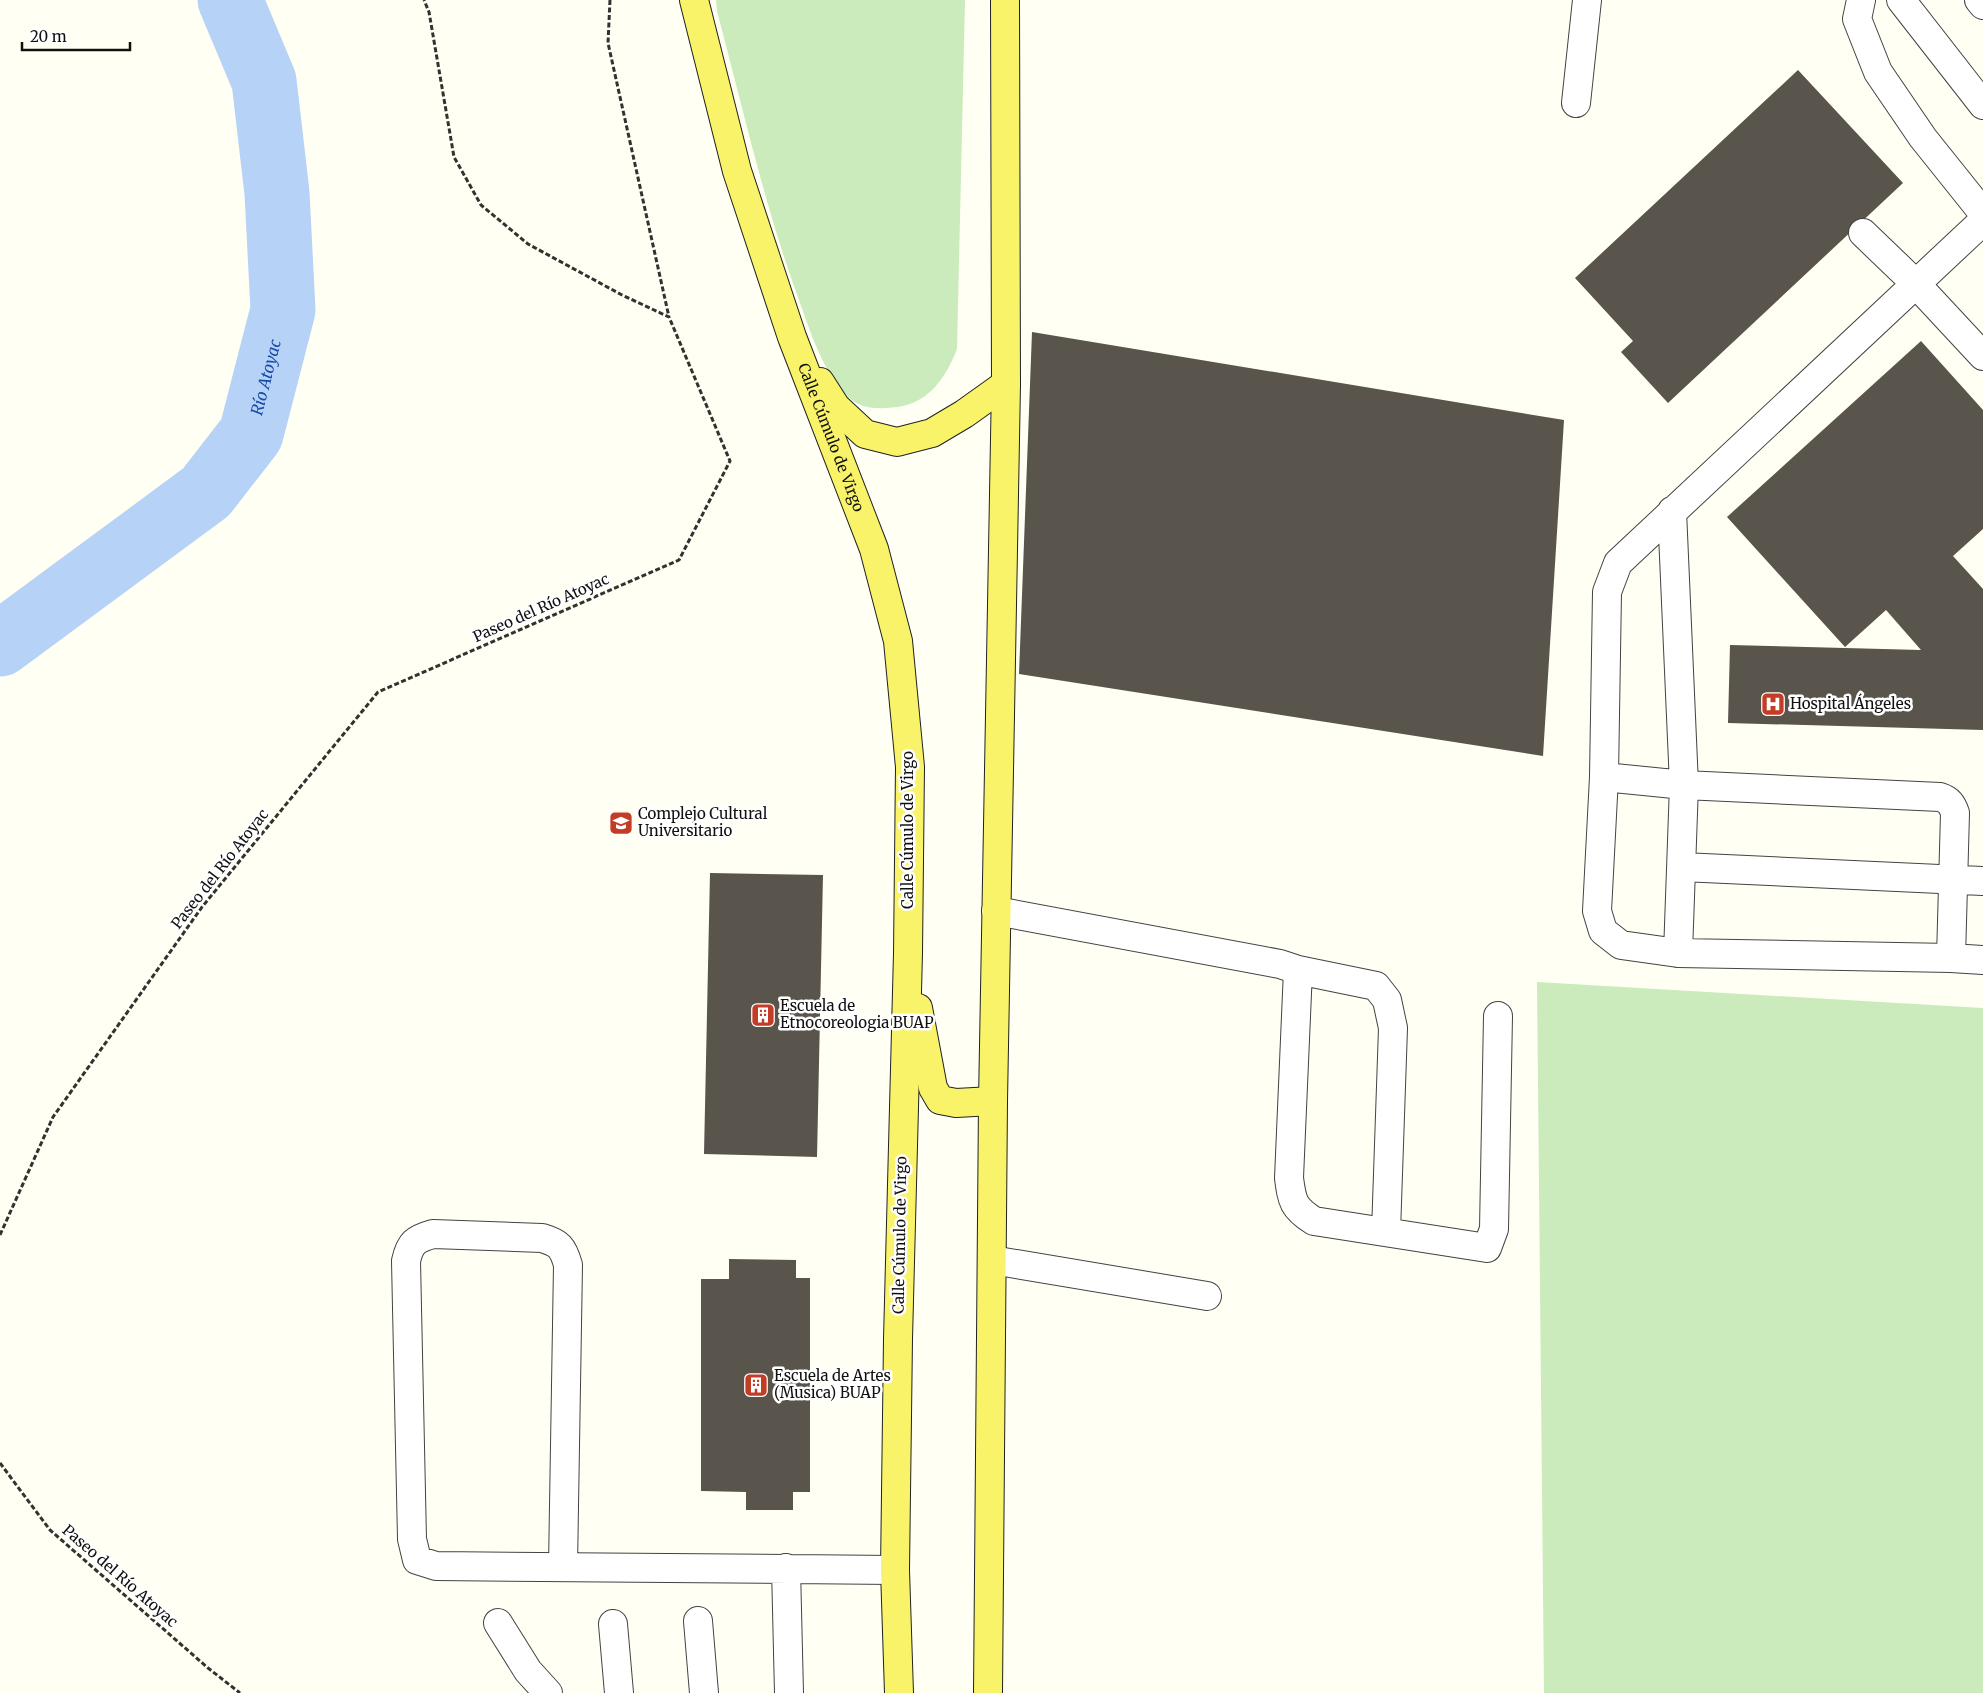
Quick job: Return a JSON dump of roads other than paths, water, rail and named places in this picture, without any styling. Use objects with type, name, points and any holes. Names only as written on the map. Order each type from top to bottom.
[{"type":"main road","name":"Calle Cúmulo de Virgo","points":[[694,0],[737,171],[792,336],[874,549],[898,641],[910,767],[895,1570],[899,1693]]},
{"type":"main road","points":[[988,1693],[993,1102],[1006,384],[1005,0]]},
{"type":"main road","points":[[792,336],[836,407],[866,434],[897,442],[932,433],[964,414],[1006,384]]},
{"type":"main road","points":[[908,953],[933,1088],[940,1100],[956,1104],[993,1102]]},
{"type":"street","points":[[1576,103],[1587,0]]},
{"type":"street","points":[[1861,0],[1857,19],[1878,72],[1922,138],[1983,213]]},
{"type":"street","points":[[1901,0],[1983,104]]},
{"type":"street","points":[[1979,0],[1983,5]]},
{"type":"street","points":[[1983,221],[1618,563],[1607,592],[1604,777],[1597,911],[1604,931],[1620,945],[1678,953],[1983,960]]},
{"type":"street","points":[[1863,233],[1916,284],[1983,356]]},
{"type":"street","points":[[1672,511],[1684,785],[1678,953]]},
{"type":"street","points":[[1604,777],[1684,785],[1940,797],[1947,800],[1953,806],[1955,813],[1951,958]]},
{"type":"street","points":[[1682,867],[1983,881]]},
{"type":"street","points":[[996,911],[1280,964],[1298,970],[1376,986],[1387,1000],[1393,1028],[1386,1232]]},
{"type":"street","points":[[1298,970],[1289,1178],[1292,1197],[1300,1212],[1314,1221],[1487,1248],[1494,1229],[1498,1016]]},
{"type":"street","points":[[563,1567],[568,1265],[564,1251],[555,1242],[542,1238],[433,1234],[419,1238],[409,1248],[406,1261],[412,1539],[417,1560],[436,1566],[895,1570]]},
{"type":"street","points":[[992,1260],[1207,1296]]},
{"type":"street","points":[[786,1568],[789,1693]]},
{"type":"street","points":[[698,1621],[704,1693]]},
{"type":"street","points":[[498,1623],[528,1671],[548,1693]]},
{"type":"street","points":[[613,1624],[619,1693]]},
{"type":"waterway","name":"Río Atoyac","points":[[0,644],[206,492],[251,434],[283,310],[277,193],[264,81],[230,0]]},
{"type":"place","name":"Hospital Ángeles","points":[[1773,704]]},
{"type":"place","name":"Complejo Cultural Universitario","points":[[621,823]]},
{"type":"place","name":"Escuela de Etnocoreologia BUAP","points":[[763,1015]]},
{"type":"place","name":"Escuela de Artes (Musica) BUAP","points":[[756,1385]]}]
